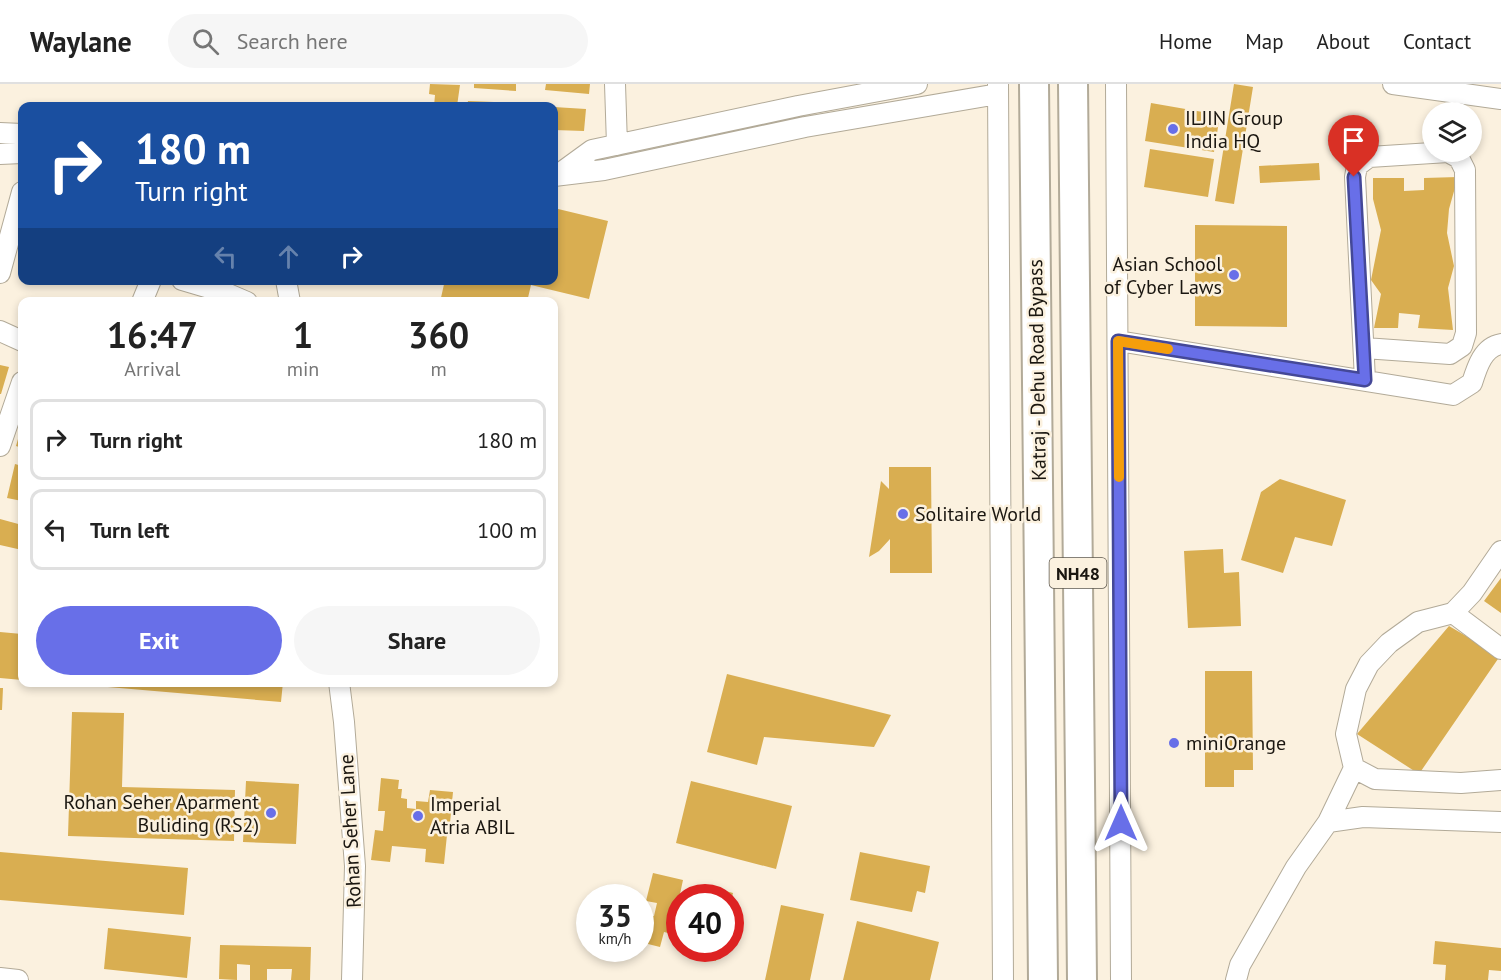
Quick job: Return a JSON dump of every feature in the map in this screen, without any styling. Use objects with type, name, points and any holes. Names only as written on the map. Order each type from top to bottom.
[{"type":"highway","name":"Katraj - Dehu Road Bypass","points":[[1034,84],[1043,980]]},
{"type":"highway","name":"Katraj - Dehu Road Bypass","points":[[1073,84],[1082,980]]},
{"type":"street","points":[[615,84],[617,145]]},
{"type":"street","points":[[558,174],[592,150],[798,106],[917,84]]},
{"type":"street","points":[[1116,84],[1121,980]]},
{"type":"street","points":[[1392,84],[1501,99]]},
{"type":"street","points":[[558,176],[604,170],[998,89],[1003,980]]},
{"type":"street","points":[[0,133],[18,134]]},
{"type":"street","points":[[0,154],[18,153]]},
{"type":"street","points":[[1364,348],[1450,354],[1462,346],[1466,333],[1465,170],[1459,158],[1448,153],[1369,157],[1357,166],[1354,177],[1365,380]]},
{"type":"street","points":[[0,273],[18,207]]},
{"type":"street","points":[[200,285],[236,297]]},
{"type":"street","points":[[0,331],[18,338]]},
{"type":"street","points":[[1118,341],[1453,395],[1472,383],[1479,361],[1493,346],[1501,345]]},
{"type":"street","points":[[0,446],[18,394]]},
{"type":"street","points":[[1236,980],[1240,965],[1296,867],[1328,822],[1354,768],[1346,734],[1356,689],[1369,664],[1389,643],[1418,622],[1453,613],[1472,593],[1501,551]]},
{"type":"street","points":[[1453,613],[1501,649]]},
{"type":"street","name":"Rohan Seher Lane","points":[[340,687],[355,866],[352,980]]},
{"type":"street","points":[[1354,768],[1375,779],[1461,783],[1501,780]]},
{"type":"street","points":[[1328,822],[1364,817],[1501,822]]},
{"type":"street","points":[[0,978],[18,980]]},
{"type":"building","points":[[430,84],[460,85],[458,102],[434,102],[435,95],[429,94]]},
{"type":"building","points":[[474,84],[516,84],[516,91],[474,88]]},
{"type":"building","points":[[546,84],[590,84],[589,94],[545,90]]},
{"type":"building","points":[[1234,84],[1253,87],[1234,204],[1215,201]]},
{"type":"building","points":[[1151,103],[1220,115],[1214,152],[1145,141]]},
{"type":"building","points":[[558,107],[586,109],[584,131],[558,130]]},
{"type":"building","points":[[1150,149],[1214,159],[1208,197],[1144,187]]},
{"type":"building","points":[[1319,163],[1320,180],[1260,183],[1259,166]]},
{"type":"building","points":[[1458,177],[1449,209],[1447,233],[1454,266],[1448,288],[1453,330],[1418,328],[1420,315],[1399,313],[1398,328],[1374,328],[1381,294],[1371,280],[1381,230],[1373,199],[1373,178],[1404,178],[1404,191],[1424,190],[1424,178]]},
{"type":"building","points":[[558,209],[608,221],[589,299],[531,285],[558,285]]},
{"type":"building","points":[[1195,225],[1287,226],[1287,327],[1195,326]]},
{"type":"building","points":[[444,285],[531,285],[528,297],[441,297]]},
{"type":"building","points":[[0,365],[9,367],[1,394],[0,394]]},
{"type":"building","points":[[15,464],[18,465],[18,500],[7,498]]},
{"type":"building","name":"Solitaire World","points":[[889,467],[931,467],[932,573],[890,573],[890,539],[879,551],[869,557],[881,481],[889,489]]},
{"type":"building","points":[[1280,479],[1346,500],[1332,546],[1295,537],[1283,573],[1241,560],[1261,492]]},
{"type":"building","points":[[0,519],[18,524],[18,549],[0,545]]},
{"type":"building","points":[[1223,549],[1224,573],[1239,572],[1241,626],[1188,628],[1184,551]]},
{"type":"building","points":[[1501,578],[1501,613],[1484,601]]},
{"type":"building","points":[[1449,626],[1500,656],[1419,774],[1357,734]]},
{"type":"building","points":[[0,632],[18,634],[18,680],[0,678]]},
{"type":"building","points":[[1205,671],[1252,671],[1253,770],[1234,770],[1234,787],[1205,787]]},
{"type":"building","points":[[727,674],[891,715],[874,747],[764,737],[757,765],[707,752]]},
{"type":"building","points":[[108,687],[282,687],[281,702]]},
{"type":"building","points":[[0,688],[3,688],[2,710],[0,710]]},
{"type":"building","points":[[72,712],[124,713],[122,787],[235,790],[234,841],[68,836]]},
{"type":"building","name":"Imperial Atria ABIL","points":[[381,778],[399,780],[398,789],[402,789],[401,798],[407,799],[407,808],[416,809],[416,801],[428,802],[430,790],[453,792],[450,823],[433,821],[431,833],[447,835],[444,864],[425,862],[426,849],[392,846],[390,862],[371,860],[375,830],[383,831],[385,811],[378,811]]},
{"type":"building","name":"Rohan Seher Aparment Buliding (RS2)","points":[[246,781],[299,784],[296,844],[243,842]]},
{"type":"building","points":[[691,781],[792,806],[776,869],[676,843]]},
{"type":"building","points":[[0,852],[188,868],[184,915],[0,900]]},
{"type":"building","points":[[860,852],[930,866],[925,893],[917,891],[912,912],[850,900]]},
{"type":"building","points":[[653,873],[683,880],[682,884],[666,884],[666,932],[664,932],[660,947],[654,946],[654,916],[657,903],[654,902],[654,884],[650,884]]},
{"type":"building","points":[[781,905],[824,914],[810,980],[765,980]]},
{"type":"building","points":[[857,921],[939,942],[930,980],[843,980]]},
{"type":"building","points":[[108,928],[191,937],[187,978],[104,969]]},
{"type":"building","points":[[1435,941],[1501,948],[1501,971],[1489,970],[1488,980],[1445,980],[1446,965],[1433,964]]},
{"type":"building","points":[[220,945],[311,947],[310,980],[291,980],[292,969],[267,969],[267,980],[250,980],[250,965],[237,964],[237,980],[219,979]]},
{"type":"slow traffic","points":[[1119,477],[1118,341],[1168,349]]},
{"type":"place","name":"ILJIN Group India HQ","points":[[1173,129]]},
{"type":"place","name":"Asian School of Cyber Laws","points":[[1234,275]]},
{"type":"place","name":"Solitaire World","points":[[903,514]]},
{"type":"place","name":"miniOrange","points":[[1174,743]]},
{"type":"place","name":"Rohan Seher Aparment Buliding (RS2)","points":[[271,813]]},
{"type":"place","name":"Imperial Atria ABIL","points":[[418,816]]},
{"type":"route","points":[[1121,823],[1118,341],[1365,380],[1354,177]]}]
